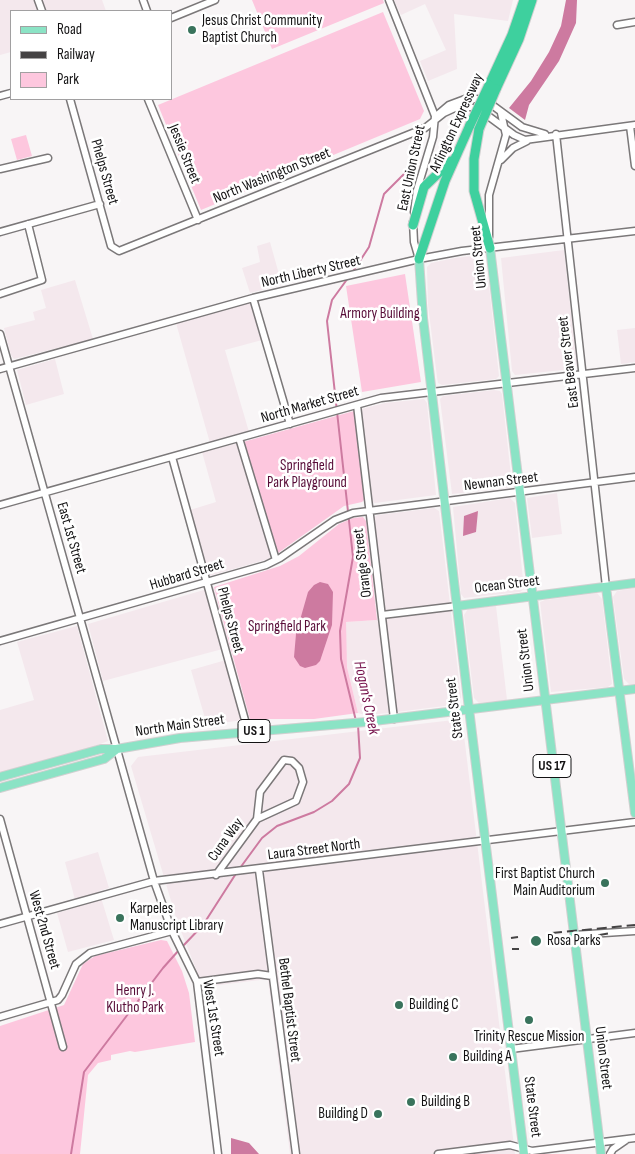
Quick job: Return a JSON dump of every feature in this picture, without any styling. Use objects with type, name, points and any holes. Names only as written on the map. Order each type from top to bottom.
[{"type":"highway","name":"Arlington Expressway","points":[[490,248],[474,191],[474,159],[479,129],[524,0]]},
{"type":"highway","name":"Arlington Expressway","points":[[419,259],[443,186],[456,155],[470,125],[519,39],[532,0]]},
{"type":"highway","points":[[413,225],[424,186],[456,155]]},
{"type":"main road","name":"Union Street","points":[[490,248],[601,1154]]},
{"type":"main road","name":"State Street","points":[[419,259],[421,297],[511,1049],[521,1153]]},
{"type":"main road","name":"Ocean Street","points":[[457,606],[635,583]]},
{"type":"main road","points":[[606,587],[635,813]]},
{"type":"main road","name":"North Main Street","points":[[0,777],[101,749],[117,749],[180,738],[348,724],[635,689]]},
{"type":"main road","name":"North Main Street","points":[[0,788],[104,759],[117,749]]},
{"type":"street","points":[[172,18],[215,0]]},
{"type":"street","name":"East Union Street","points":[[389,0],[431,103],[435,120],[432,141],[415,200],[414,242],[419,259]]},
{"type":"street","points":[[616,25],[635,22]]},
{"type":"street","name":"North Washington Street","points":[[435,120],[444,107],[465,99],[486,101],[528,130],[556,134]]},
{"type":"street","name":"Phelps Street","points":[[70,100],[111,246],[116,251]]},
{"type":"street","name":"Jessie Street","points":[[148,100],[198,220]]},
{"type":"street","name":"North Washington Street","points":[[116,251],[123,251],[422,129],[453,108],[470,107],[486,113],[520,138],[532,139],[556,134],[633,126]]},
{"type":"street","name":"Union Street","points":[[490,248],[488,198],[499,163],[506,128],[501,112]]},
{"type":"street","points":[[633,126],[635,166]]},
{"type":"street","name":"East Beaver Street","points":[[556,134],[606,587]]},
{"type":"street","name":"Union Street","points":[[499,163],[513,148],[532,139]]},
{"type":"street","points":[[0,169],[48,158]]},
{"type":"street","points":[[0,232],[100,204]]},
{"type":"street","points":[[0,294],[42,280],[28,224]]},
{"type":"street","name":"North Liberty Street","points":[[0,368],[253,298],[419,259],[490,248],[635,231]]},
{"type":"street","points":[[253,298],[290,424]]},
{"type":"street","name":"East 1st Street","points":[[0,334],[117,749]]},
{"type":"street","name":"North Market Street","points":[[0,505],[341,409],[401,395],[635,368]]},
{"type":"street","name":"Orange Street","points":[[357,405],[394,718]]},
{"type":"street","points":[[239,438],[276,560]]},
{"type":"street","name":"Phelps Street","points":[[172,457],[248,731]]},
{"type":"street","name":"Newnan Street","points":[[370,510],[635,477]]},
{"type":"street","name":"Hubbard Street","points":[[0,641],[207,582],[276,560],[344,516],[370,510]]},
{"type":"street","name":"Ocean Street","points":[[382,615],[457,606]]},
{"type":"street","name":"West 1st Street","points":[[117,749],[154,881],[172,931],[197,982],[218,1154]]},
{"type":"street","name":"Cuna Way","points":[[216,875],[257,819],[296,801],[302,782],[299,768],[292,761],[284,760],[260,792],[257,819]]},
{"type":"street","name":"West 2nd Street","points":[[0,819],[64,1047]]},
{"type":"street","name":"Laura Street North","points":[[0,924],[154,881],[228,874],[635,822]]},
{"type":"street","name":"Bethel Baptist Street","points":[[260,870],[296,1154]]},
{"type":"street","points":[[0,1017],[51,1002],[62,995],[76,964],[83,957],[99,950],[172,931]]},
{"type":"street","points":[[574,935],[635,931]]},
{"type":"street","points":[[197,982],[258,974],[272,976]]},
{"type":"street","points":[[511,1049],[635,1033]]},
{"type":"street","points":[[438,1154],[510,1145],[521,1153],[632,1138]]},
{"type":"street","points":[[610,1154],[620,1143],[632,1138]]},
{"type":"shaded area","points":[[0,0],[102,0],[106,10],[10,10],[10,52],[0,55]]},
{"type":"shaded area","points":[[394,0],[513,0],[508,21],[454,14],[457,69],[428,81],[420,61],[446,50],[425,4],[401,15]]},
{"type":"shaded area","points":[[566,0],[577,0],[576,23],[559,61],[529,105],[525,120],[509,108],[531,81],[549,52],[561,26]]},
{"type":"shaded area","points":[[270,242],[282,285],[250,293],[242,268],[260,262],[257,246]]},
{"type":"shaded area","points":[[564,250],[577,366],[572,369],[515,375],[512,371],[501,258]]},
{"type":"shaded area","points":[[480,255],[484,258],[489,285],[499,376],[496,379],[442,385],[438,383],[437,377],[428,305],[427,267],[431,263]]},
{"type":"shaded area","points":[[75,280],[93,339],[14,359],[11,355],[4,328],[35,320],[33,312],[46,308],[41,290]]},
{"type":"shaded area","points":[[252,302],[262,340],[225,350],[249,432],[210,443],[176,323]]},
{"type":"shaded area","points":[[635,328],[635,362],[621,364],[617,330]]},
{"type":"shaded area","points":[[55,359],[64,394],[26,405],[17,370]]},
{"type":"shaded area","points":[[494,390],[500,391],[502,394],[512,485],[507,488],[452,494],[440,399],[443,396]]},
{"type":"shaded area","points":[[424,399],[427,403],[436,495],[375,503],[364,500],[354,411],[385,403]]},
{"type":"shaded area","points":[[243,442],[278,553],[272,558],[209,576],[190,510],[216,502],[202,452]]},
{"type":"shaded area","points":[[557,493],[562,534],[532,538],[527,498]]},
{"type":"shaded area","points":[[510,498],[515,503],[524,589],[520,592],[464,598],[461,594],[453,507]]},
{"type":"shaded area","points":[[434,508],[439,511],[461,697],[459,701],[452,705],[389,713],[365,715],[358,713],[347,667],[345,640],[346,622],[377,620],[366,521],[378,515]]},
{"type":"shaded area","points":[[478,511],[476,532],[463,536],[464,516]]},
{"type":"shaded area","points":[[320,582],[328,584],[333,592],[332,625],[320,661],[316,665],[305,668],[300,666],[294,657],[296,634],[308,592],[314,585]]},
{"type":"shaded area","points":[[214,587],[230,647],[103,681],[88,624]]},
{"type":"shaded area","points":[[635,588],[635,684],[629,684],[624,679],[613,597],[617,591]]},
{"type":"shaded area","points":[[597,593],[602,599],[612,684],[608,687],[551,692],[540,602]]},
{"type":"shaded area","points":[[496,606],[507,700],[479,703],[474,698],[464,615],[468,609]]},
{"type":"shaded area","points":[[77,626],[108,741],[82,751],[0,774],[0,710],[34,700],[17,642]]},
{"type":"shaded area","points":[[233,658],[250,719],[207,725],[191,670]]},
{"type":"shaded area","points":[[462,719],[515,1154],[290,1154],[268,979],[203,987],[177,921],[131,766],[138,757]]},
{"type":"shaded area","points":[[98,852],[109,888],[99,891],[114,940],[68,952],[57,913],[77,907],[65,862]]},
{"type":"shaded area","points":[[231,1138],[249,1143],[259,1154],[231,1154]]},
{"type":"green space","points":[[252,0],[383,0],[384,3],[272,49]]},
{"type":"green space","points":[[383,12],[424,111],[420,119],[201,210],[158,105]]},
{"type":"green space","points":[[26,135],[32,156],[17,160],[11,139]]},
{"type":"green space","name":"Armory Building","points":[[405,274],[421,382],[362,392],[346,286]]},
{"type":"green space","name":"Springfield Park Playground","points":[[354,411],[364,500],[344,506],[278,553],[243,442]]},
{"type":"green space","name":"Springfield Park","points":[[363,517],[366,521],[377,620],[346,622],[347,667],[358,713],[314,719],[250,719],[214,587],[280,566],[299,556],[339,524],[353,518]]},
{"type":"green space","name":"Henry J. Klutho Park","points":[[161,940],[167,941],[182,971],[189,993],[195,1042],[111,1055],[111,1060],[98,1063],[88,1075],[80,1154],[0,1154],[0,1026],[64,1005],[83,964],[95,956]]},
{"type":"waterway","name":"Hogan's Creek","points":[[352,273],[369,247],[384,194],[407,171],[416,170]]},
{"type":"waterway","name":"Hogan's Creek","points":[[348,278],[332,300],[327,321],[353,557],[340,631],[341,659],[356,721]]},
{"type":"waterway","name":"Hogan's Creek","points":[[240,868],[262,838],[277,826],[314,812],[332,801],[349,784],[360,758],[358,725]]},
{"type":"waterway","name":"Hogan's Creek","points":[[182,947],[203,925],[237,872]]},
{"type":"waterway","name":"Hogan's Creek","points":[[71,1154],[84,1072],[163,968],[179,950]]},
{"type":"railway","points":[[552,933],[635,925]]},
{"type":"railway","points":[[554,944],[610,933]]},
{"type":"railway","points":[[511,938],[518,937]]},
{"type":"railway","points":[[512,949],[519,949]]},
{"type":"place","name":"Jesus Christ Community Baptist Church","points":[[192,30]]},
{"type":"place","name":"First Baptist Church Main Auditorium","points":[[605,883]]},
{"type":"place","name":"Karpeles Manuscript Library","points":[[120,918]]},
{"type":"place","name":"Rosa Parks","points":[[536,941]]},
{"type":"place","name":"Building C","points":[[399,1005]]},
{"type":"place","name":"Trinity Rescue Mission","points":[[529,1020]]},
{"type":"place","name":"Building A","points":[[453,1057]]},
{"type":"place","name":"Building B","points":[[411,1102]]},
{"type":"place","name":"Building D","points":[[378,1114]]}]
